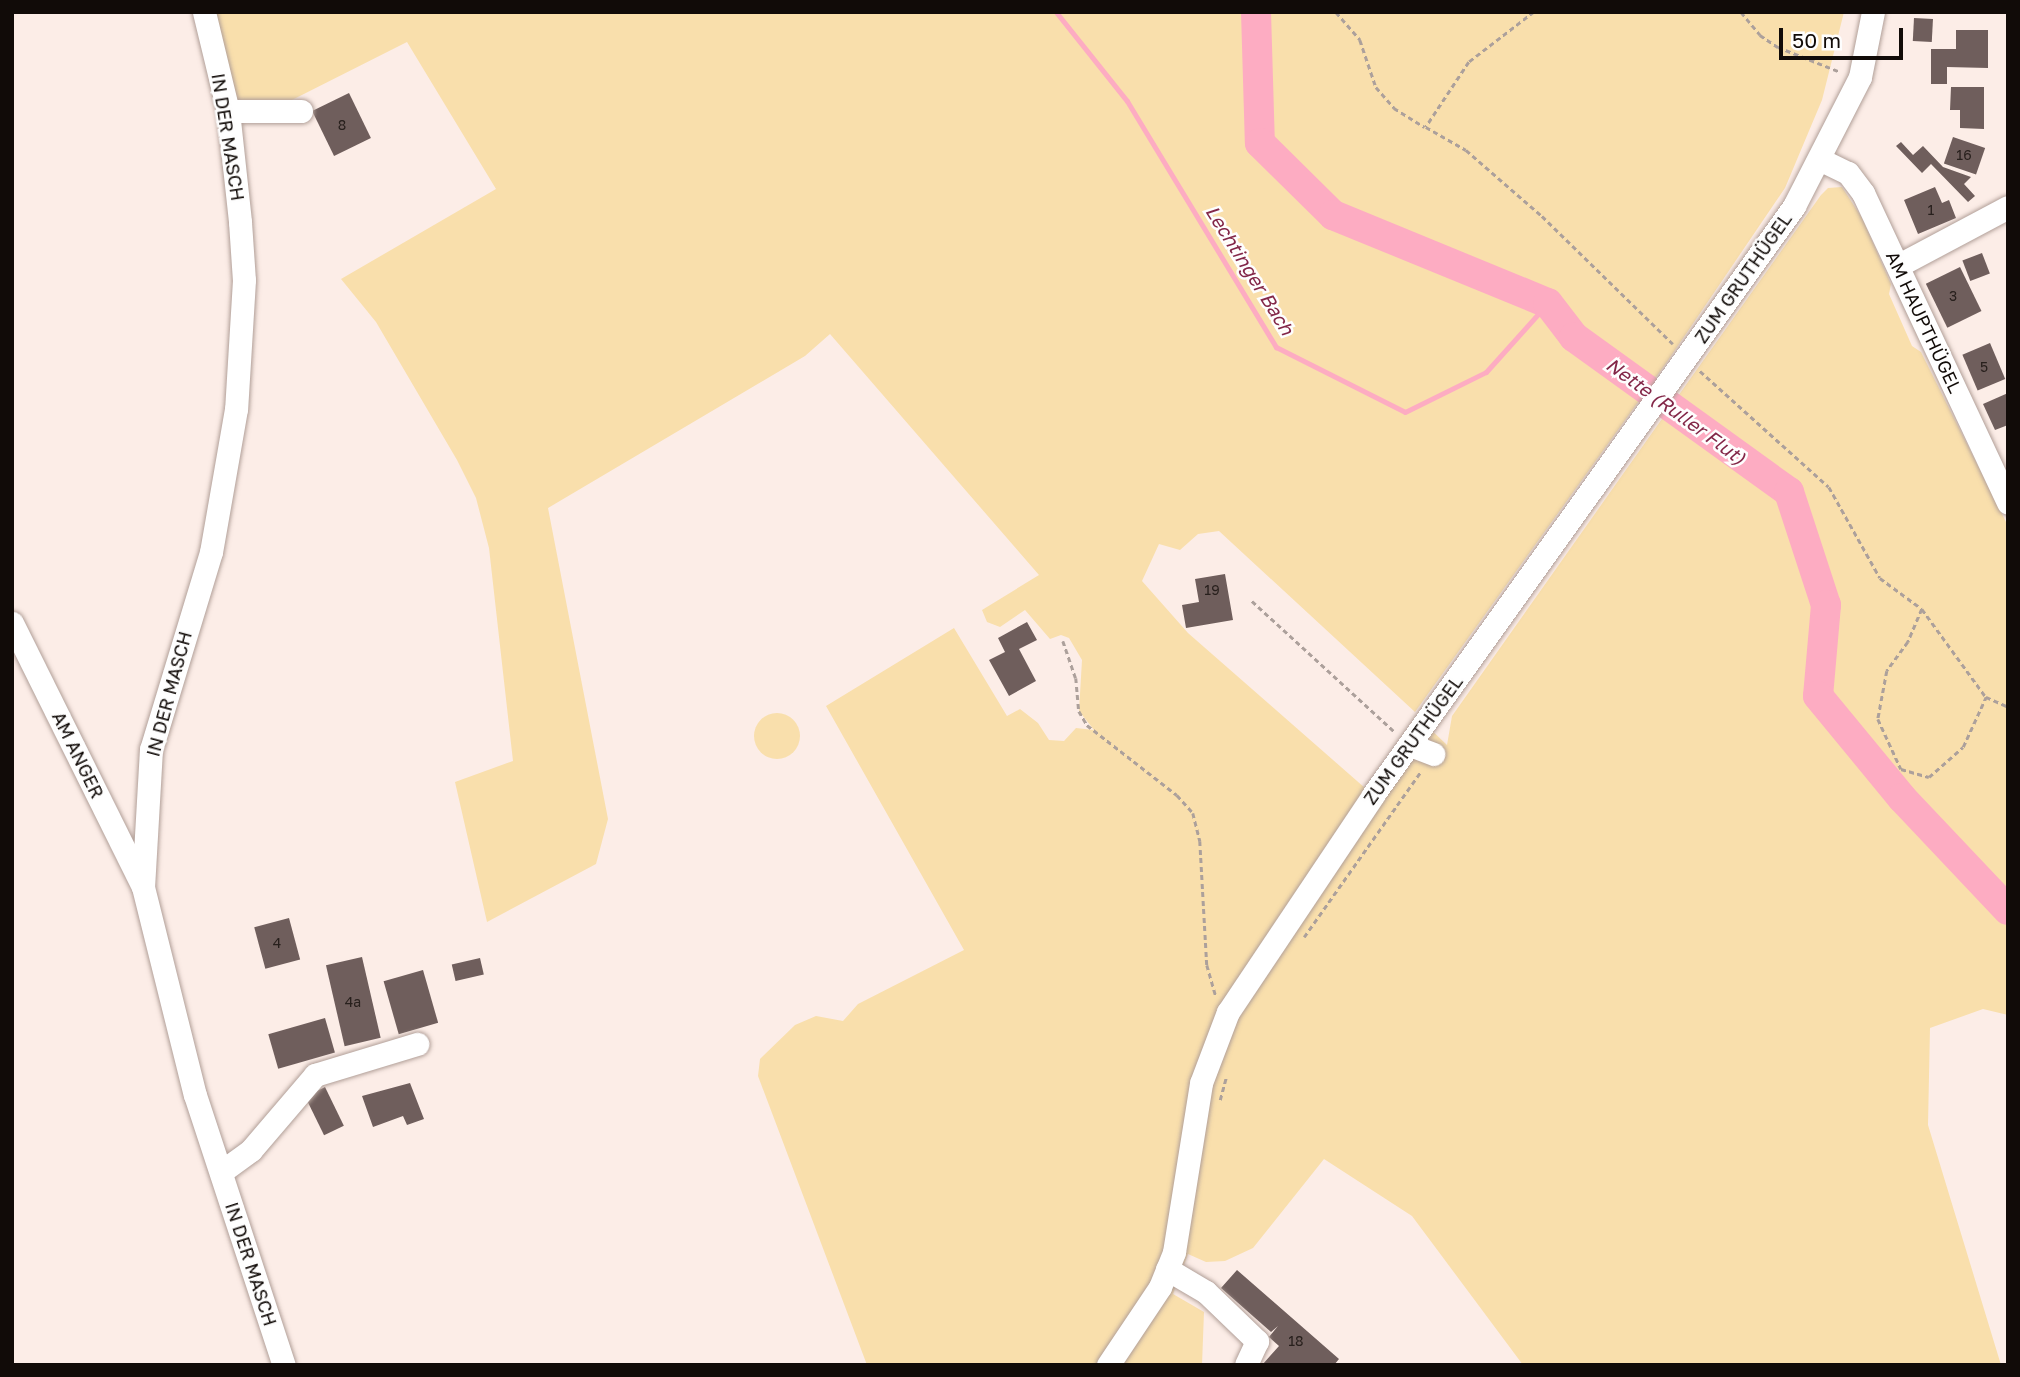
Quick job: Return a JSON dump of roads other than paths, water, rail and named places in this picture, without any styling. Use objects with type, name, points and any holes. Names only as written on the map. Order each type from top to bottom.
[{"type":"street","name":"IN DER MASCH","points":[[204,12],[228,111],[244,280],[236,409],[211,552],[151,749],[143,887],[195,1095],[284,1365]]},
{"type":"street","points":[[1829,138],[1858,12]]},
{"type":"street","points":[[1829,138],[1860,77],[1873,12]]},
{"type":"street","points":[[228,111],[301,111]]},
{"type":"street","name":"ZUM GRUTHÜGEL","points":[[1108,1365],[1148,1307],[1167,1269],[1185,1204],[1201,1083],[1228,1012],[1410,745],[1794,206],[1829,138]]},
{"type":"street","name":"AM HAUPTHÜGEL","points":[[1819,159],[1856,181],[1899,265],[2008,503]]},
{"type":"street","points":[[1899,265],[2008,207]]},
{"type":"street","name":"AM ANGER","points":[[12,623],[143,887]]},
{"type":"street","points":[[1410,745],[1433,754]]},
{"type":"street","points":[[221,1172],[250,1150],[315,1075],[417,1044]]},
{"type":"street","points":[[1167,1269],[1206,1292],[1257,1341],[1246,1365]]},
{"type":"waterway","name":"Lechtinger Bach","points":[[1056,12],[1127,101],[1276,347],[1405,412],[1486,372],[1548,303]]},
{"type":"waterway","name":"Nette (Ruller Flut)","points":[[1256,12],[1260,143],[1333,215],[1548,303],[1574,337],[1789,492],[1826,605],[1818,696],[1902,798],[2008,910]]}]
